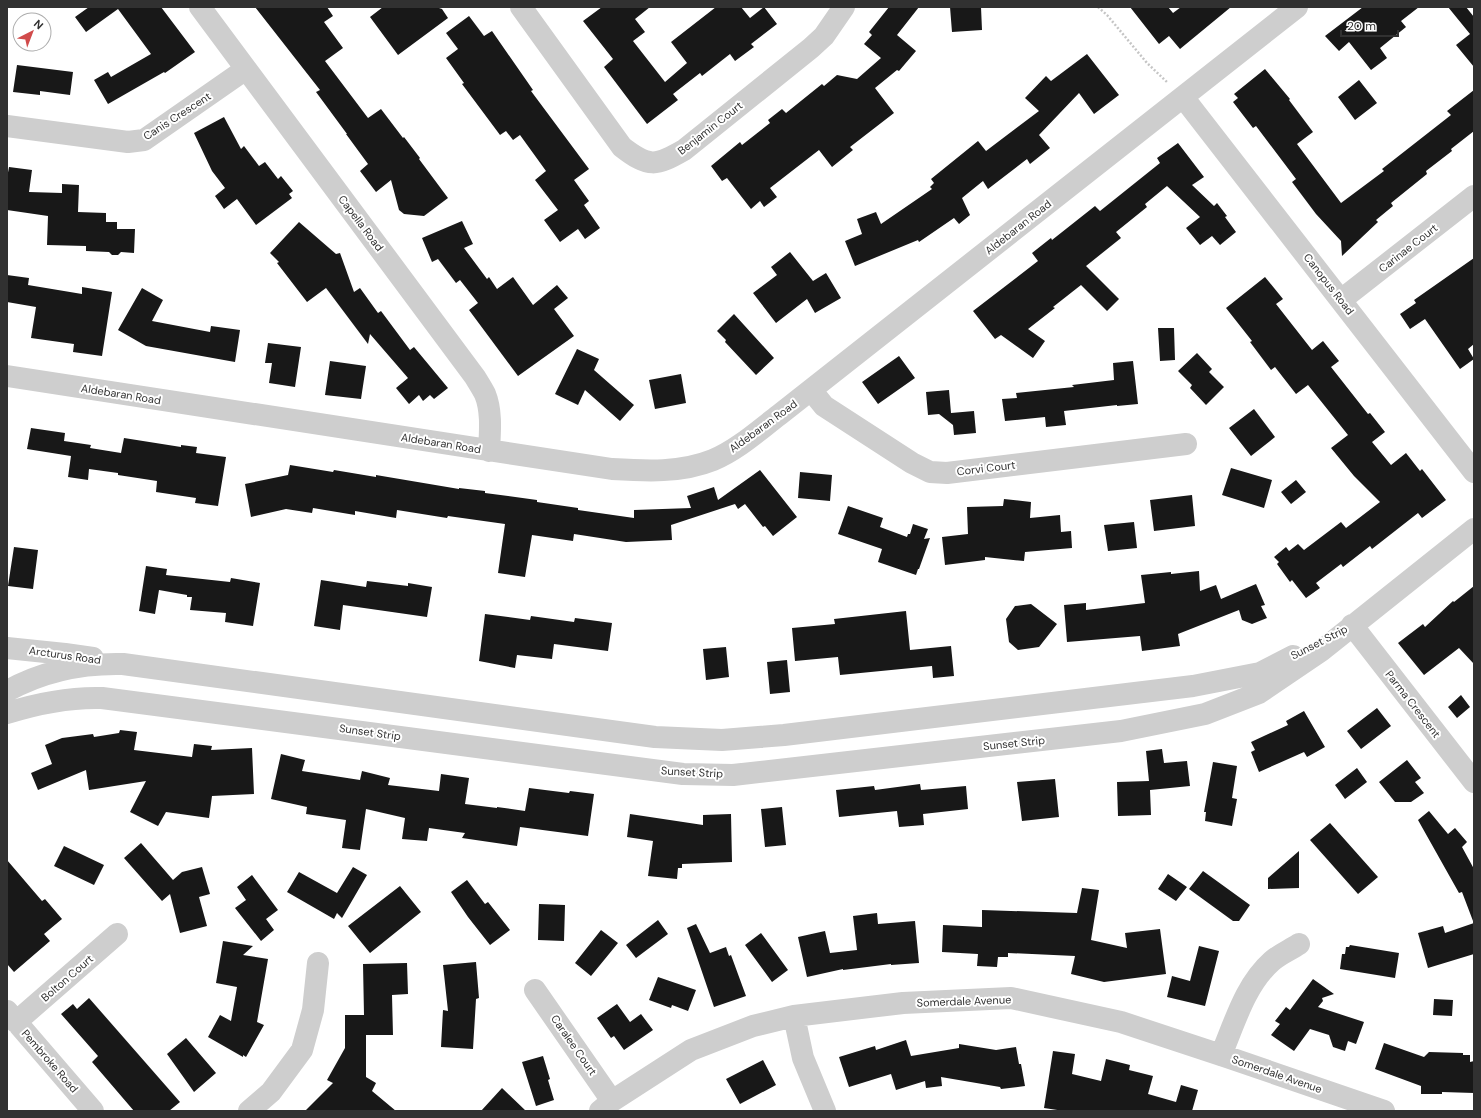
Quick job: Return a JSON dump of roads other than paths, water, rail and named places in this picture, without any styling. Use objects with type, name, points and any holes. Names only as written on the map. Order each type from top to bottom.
[{"type":"street","name":"Capella Road","points":[[200,7],[475,377],[485,395],[489,411],[491,426],[489,451]]},
{"type":"street","name":"Benjamin Court","points":[[520,7],[622,147],[635,157],[648,163],[661,162],[684,150],[811,48],[824,36],[844,7]]},
{"type":"street","name":"Aldebaran Road","points":[[7,376],[612,470],[653,472],[683,468],[712,460],[741,444],[811,390],[1297,7]]},
{"type":"street","name":"Canis Crescent","points":[[7,126],[128,142],[144,140],[246,69]]},
{"type":"street","name":"Canopus Road","points":[[1183,97],[1474,472]]},
{"type":"street","name":"Carinae Court","points":[[1341,300],[1474,196]]},
{"type":"street","name":"Corvi Court","points":[[811,390],[824,406],[912,463],[930,472],[947,473],[1186,444]]},
{"type":"street","name":"Sunset Strip","points":[[7,713],[50,701],[102,698],[683,774],[733,775],[1121,731],[1205,714],[1259,693],[1321,651],[1474,529]]},
{"type":"street","name":"Sunset Strip","points":[[7,691],[52,673],[74,667],[98,664],[123,664],[655,737],[722,740],[784,735],[1193,686],[1260,673],[1352,625]]},
{"type":"street","name":"Parma Crescent","points":[[1352,625],[1474,782]]},
{"type":"street","name":"Arcturus Road","points":[[7,648],[65,654],[123,664]]},
{"type":"street","name":"Bolton Court","points":[[12,1017],[117,934]]},
{"type":"street","points":[[1221,1055],[1246,994],[1258,975],[1274,960],[1299,944]]},
{"type":"street","points":[[249,1111],[271,1092],[302,1050],[313,1010],[318,963]]},
{"type":"street","name":"Caralee Court","points":[[535,990],[606,1106]]},
{"type":"street","name":"Somerdale Avenue","points":[[606,1106],[691,1050],[753,1026],[794,1016],[903,1003],[1011,998],[1121,1022],[1378,1110]]},
{"type":"street","points":[[794,1016],[803,1058],[825,1111]]},
{"type":"street","name":"Pembroke Road","points":[[12,1017],[93,1111]]}]
